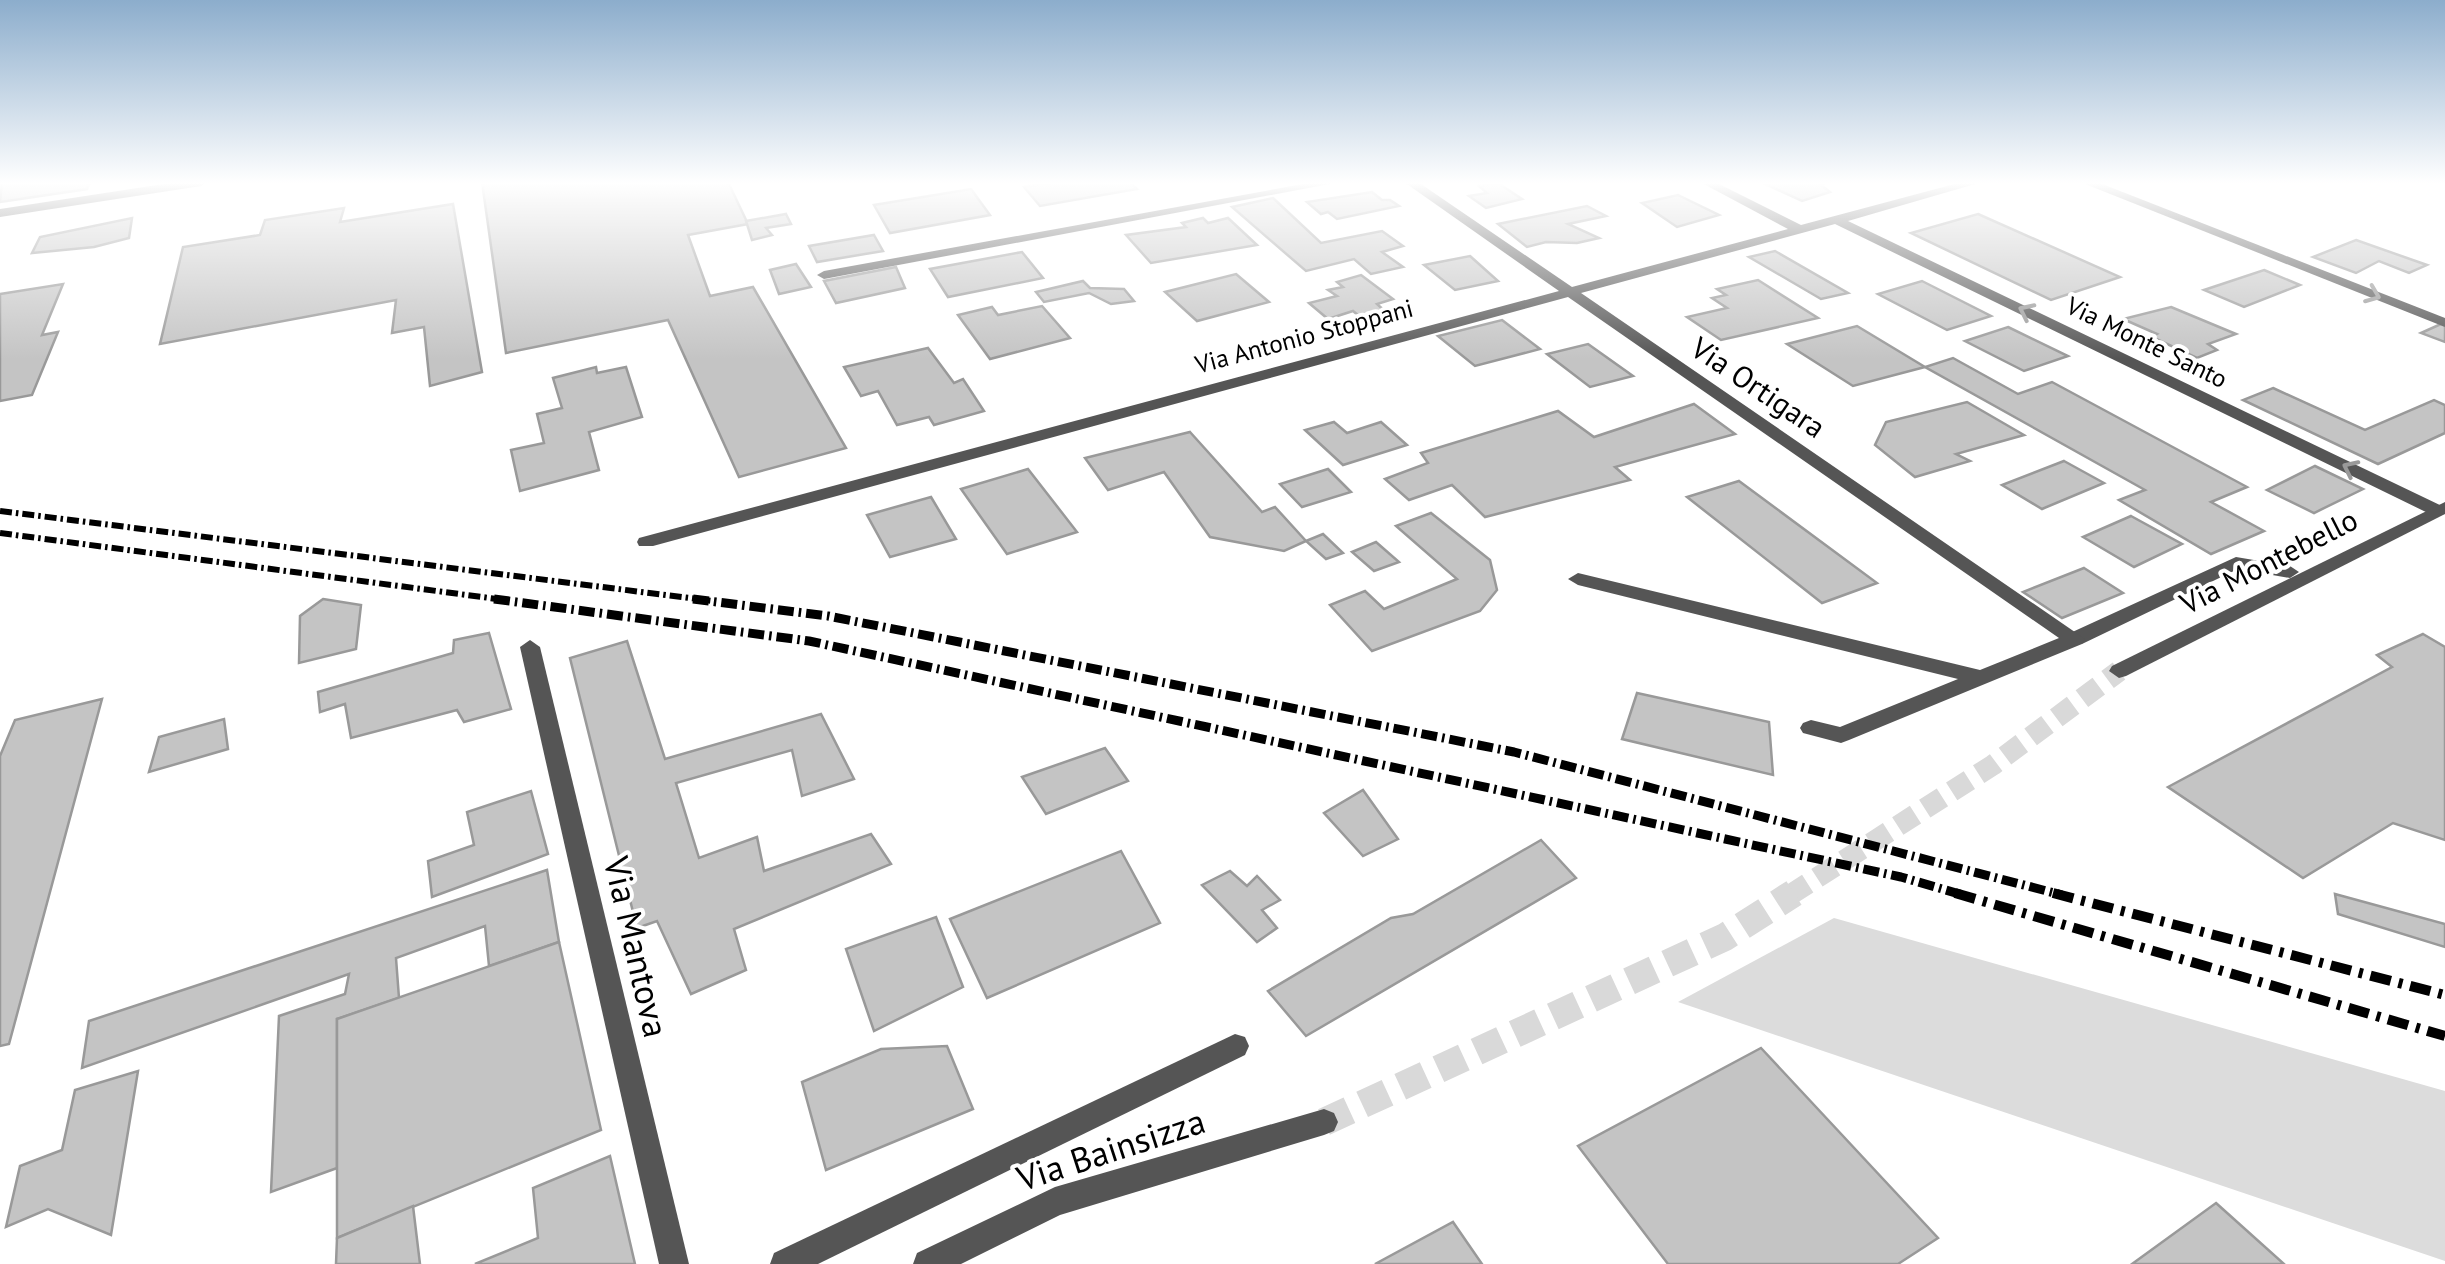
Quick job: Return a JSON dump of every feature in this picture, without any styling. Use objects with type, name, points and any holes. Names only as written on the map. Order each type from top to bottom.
[{"type":"street","points":[[824,275],[1011,241]]},
{"type":"street","name":"Via Ortigara","points":[[1495,241],[2075,639]]},
{"type":"street","name":"Via Antonio Stoppani","points":[[646,542],[1748,241]]},
{"type":"street","name":"Via Monte Santo","points":[[1881,241],[2441,509]]},
{"type":"street","points":[[2235,241],[2445,324]]},
{"type":"street","name":"Via Montebello","points":[[2120,671],[2441,509]]},
{"type":"street","name":"Via Montebello","points":[[1810,728],[1841,736],[2075,639],[2236,564],[2290,572]]},
{"type":"street","points":[[1578,579],[1982,678]]},
{"type":"street","name":"Via Mantova","points":[[530,647],[674,1264]]},
{"type":"street","points":[[785,1264],[1235,1046]]},
{"type":"street","name":"Via Bainsizza","points":[[928,1264],[1055,1202],[1324,1122]]},
{"type":"shaded area","points":[[1834,918],[2445,1091],[2445,1261],[1678,1002]]},
{"type":"building","points":[[38,241],[117,241],[94,247],[32,253]]},
{"type":"building","points":[[222,241],[459,241],[482,372],[430,386],[424,327],[392,333],[396,300],[160,344],[183,247]]},
{"type":"building","points":[[490,241],[690,241],[710,296],[753,287],[846,448],[739,477],[668,320],[506,353]]},
{"type":"building","points":[[877,241],[883,251],[817,262],[809,246]]},
{"type":"building","points":[[1131,241],[1253,241],[1257,245],[1151,263]]},
{"type":"building","points":[[1271,241],[1396,241],[1403,246],[1382,252],[1403,267],[1371,274],[1354,259],[1306,271]]},
{"type":"building","points":[[1519,241],[1586,241],[1546,242],[1527,247]]},
{"type":"building","points":[[1928,241],[2039,241],[2120,277],[2051,300]]},
{"type":"building","points":[[2359,241],[2427,265],[2409,273],[2379,261],[2356,273],[2313,257]]},
{"type":"building","points":[[1775,251],[1848,293],[1821,299],[1749,257]]},
{"type":"building","points":[[1022,252],[1043,278],[948,297],[930,269]]},
{"type":"building","points":[[1470,256],[1498,281],[1455,290],[1424,265]]},
{"type":"building","points":[[796,264],[811,287],[779,294],[770,270]]},
{"type":"building","points":[[896,267],[905,288],[836,303],[824,281]]},
{"type":"building","points":[[2264,270],[2300,285],[2244,307],[2204,290]]},
{"type":"building","points":[[1236,274],[1269,302],[1197,321],[1165,292]]},
{"type":"building","points":[[1361,275],[1393,299],[1377,304],[1388,314],[1365,321],[1353,311],[1328,319],[1309,303],[1337,296],[1328,290],[1343,287],[1337,282]]},
{"type":"building","points":[[1758,280],[1818,318],[1721,340],[1687,317],[1727,308],[1712,298],[1726,295],[1717,289]]},
{"type":"building","points":[[1083,281],[1090,288],[1124,289],[1134,301],[1111,304],[1089,293],[1044,302],[1036,292]]},
{"type":"building","points":[[1922,281],[1991,316],[1947,330],[1878,294]]},
{"type":"building","points":[[63,284],[42,335],[58,332],[32,395],[0,401],[0,294]]},
{"type":"building","points":[[1042,306],[1070,338],[990,359],[958,315],[992,307],[998,315]]},
{"type":"building","points":[[2171,307],[2236,334],[2208,344],[2217,350],[2197,358],[2123,319]]},
{"type":"building","points":[[1502,320],[1540,349],[1475,366],[1438,336]]},
{"type":"building","points":[[2441,324],[2445,326],[2445,342],[2421,333]]},
{"type":"building","points":[[1857,326],[1925,367],[1853,386],[1787,344]]},
{"type":"building","points":[[2008,327],[2068,356],[2024,371],[1965,341]]},
{"type":"building","points":[[1588,344],[1633,376],[1590,387],[1547,354]]},
{"type":"building","points":[[928,348],[954,383],[963,379],[984,411],[934,425],[929,417],[897,425],[878,391],[861,396],[844,367]]},
{"type":"building","points":[[1953,358],[2018,394],[2052,382],[2247,487],[2211,502],[2264,531],[2211,554],[2119,500],[2145,490],[1925,367]]},
{"type":"building","points":[[596,367],[597,373],[626,367],[642,417],[589,432],[599,470],[520,491],[511,450],[544,443],[537,414],[562,408],[553,378]]},
{"type":"building","points":[[2273,388],[2365,430],[2434,400],[2445,405],[2445,433],[2378,464],[2243,400]]},
{"type":"building","points":[[1967,402],[2024,435],[1956,454],[1970,461],[1915,477],[1875,445],[1886,422]]},
{"type":"building","points":[[1694,404],[1735,434],[1615,467],[1630,480],[1485,517],[1452,485],[1409,500],[1385,479],[1428,463],[1421,453],[1558,411],[1594,437]]},
{"type":"building","points":[[1334,422],[1347,433],[1381,422],[1407,445],[1343,465],[1305,430]]},
{"type":"building","points":[[1190,432],[1262,512],[1275,507],[1306,541],[1284,551],[1210,537],[1164,472],[1108,490],[1085,458]]},
{"type":"building","points":[[2064,461],[2104,483],[2042,509],[2002,485]]},
{"type":"building","points":[[2315,466],[2363,489],[2314,513],[2267,490]]},
{"type":"building","points":[[1028,469],[1077,532],[1007,554],[961,489]]},
{"type":"building","points":[[1328,469],[1351,492],[1302,507],[1280,484]]},
{"type":"building","points":[[1739,481],[1877,583],[1822,603],[1687,497]]},
{"type":"building","points":[[931,497],[956,539],[890,557],[867,515]]},
{"type":"building","points":[[1431,513],[1490,560],[1497,590],[1480,611],[1372,651],[1330,605],[1365,591],[1384,609],[1457,579],[1396,526]]},
{"type":"building","points":[[2131,516],[2182,544],[2134,567],[2083,537]]},
{"type":"building","points":[[1323,534],[1343,553],[1326,559],[1306,541]]},
{"type":"building","points":[[1376,542],[1399,562],[1374,571],[1352,552]]},
{"type":"building","points":[[2084,568],[2123,593],[2062,618],[2023,592]]},
{"type":"building","points":[[323,599],[361,605],[356,649],[299,663],[300,616]]},
{"type":"building","points":[[489,633],[511,709],[464,722],[457,710],[351,738],[345,704],[320,712],[318,692],[453,653],[454,640]]},
{"type":"building","points":[[2423,634],[2445,647],[2445,840],[2393,823],[2303,878],[2168,787],[2392,667],[2377,655]]},
{"type":"building","points":[[627,641],[665,759],[821,714],[854,779],[802,796],[792,750],[676,783],[699,858],[757,837],[764,871],[871,834],[891,864],[734,929],[746,970],[691,994],[657,921],[637,928],[570,658]]},
{"type":"building","points":[[1637,693],[1769,722],[1773,775],[1622,739]]},
{"type":"building","points":[[102,699],[9,1044],[0,1046],[0,756],[15,720]]},
{"type":"building","points":[[224,719],[228,749],[149,772],[159,737]]},
{"type":"building","points":[[1105,748],[1128,781],[1046,814],[1022,777]]},
{"type":"building","points":[[1363,790],[1398,839],[1363,856],[1324,813]]},
{"type":"building","points":[[531,791],[548,854],[432,897],[428,861],[474,845],[467,812]]},
{"type":"building","points":[[1541,840],[1576,878],[1306,1036],[1268,991],[1391,918],[1413,914]]},
{"type":"building","points":[[1121,851],[1160,923],[987,998],[950,919]]},
{"type":"building","points":[[547,870],[559,942],[489,966],[485,926],[396,958],[399,998],[337,1019],[337,1168],[271,1192],[279,1016],[345,994],[349,974],[82,1068],[89,1021]]},
{"type":"building","points":[[1230,871],[1247,886],[1257,876],[1280,900],[1262,910],[1277,928],[1257,942],[1202,885]]},
{"type":"building","points":[[2335,894],[2445,924],[2445,947],[2338,914]]},
{"type":"building","points":[[936,917],[963,987],[874,1031],[846,949]]},
{"type":"building","points":[[559,942],[601,1130],[337,1238],[337,1019]]},
{"type":"building","points":[[947,1046],[973,1109],[826,1170],[802,1082],[881,1049]]},
{"type":"building","points":[[1761,1048],[1938,1238],[1898,1264],[1668,1264],[1578,1146]]},
{"type":"building","points":[[138,1071],[111,1235],[48,1209],[6,1227],[20,1166],[62,1150],[75,1090]]},
{"type":"building","points":[[610,1156],[635,1264],[475,1264],[538,1238],[533,1188]]},
{"type":"building","points":[[2216,1203],[2284,1264],[2132,1264]]},
{"type":"building","points":[[413,1206],[420,1264],[336,1264],[337,1238]]},
{"type":"building","points":[[1453,1222],[1482,1264],[1375,1264]]},
{"type":"tunnel","points":[[1790,895],[1993,765],[2119,671]]},
{"type":"tunnel","points":[[1324,1122],[1725,937],[1794,893]]},
{"type":"railway","points":[[0,511],[713,601]]},
{"type":"railway","points":[[0,533],[512,601]]},
{"type":"railway","points":[[494,599],[809,641],[1901,877],[1963,895]]},
{"type":"railway","points":[[693,599],[828,616],[1514,752],[2062,895]]},
{"type":"railway","points":[[1955,893],[2445,1036]]},
{"type":"railway","points":[[2053,893],[2445,995]]}]
